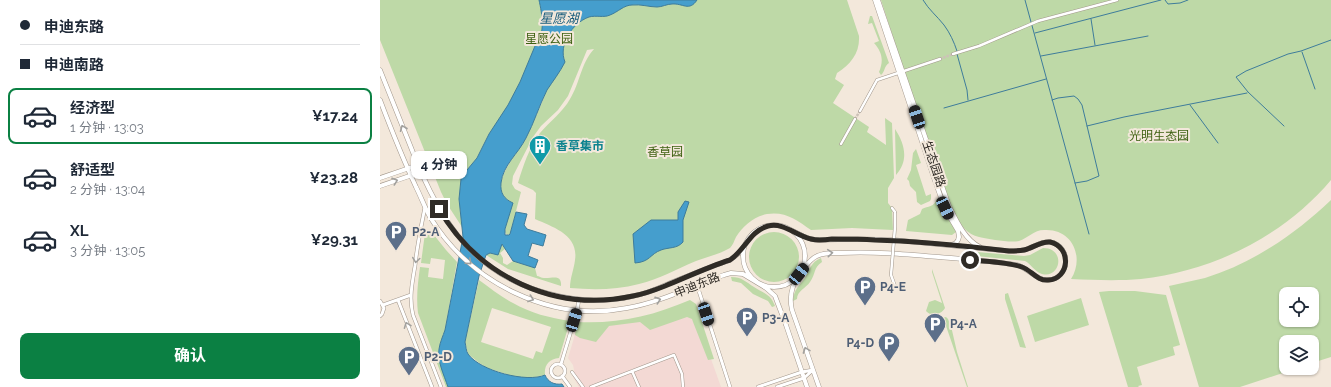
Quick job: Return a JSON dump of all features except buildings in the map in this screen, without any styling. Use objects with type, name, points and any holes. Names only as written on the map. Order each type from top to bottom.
[{"type":"street","name":"生态园路","points":[[875,0],[934,178],[945,208],[958,232],[959,237],[956,243],[947,245]]},
{"type":"street","name":"生态园路","points":[[878,0],[949,206],[965,234],[976,245],[984,248]]},
{"type":"street","points":[[953,54],[1038,21],[1117,0]]},
{"type":"street","points":[[904,71],[940,59]]},
{"type":"street","name":"申迪东路","points":[[380,70],[434,201],[453,230],[477,255],[501,274],[539,291],[579,300],[616,299],[649,292],[730,260],[739,253],[747,242]]},
{"type":"street","points":[[860,111],[878,80],[898,73]]},
{"type":"street","name":"申迪东路","points":[[380,100],[407,168],[425,208],[445,237],[466,260],[484,275],[530,299],[577,311],[604,311],[632,307],[667,298],[731,273],[743,274],[760,283]]},
{"type":"street","points":[[840,144],[855,119]]},
{"type":"street","points":[[380,178],[418,165]]},
{"type":"street","points":[[380,186],[421,172]]},
{"type":"street","points":[[425,208],[418,239],[411,295],[413,316],[441,387]]},
{"type":"street","points":[[892,208],[895,212],[895,227],[891,275],[896,289]]},
{"type":"street","points":[[770,226],[780,226],[803,236],[818,240],[864,239],[947,245],[1009,251],[1024,250],[1042,243],[1051,243],[1057,244],[1062,248],[1066,258],[1066,263],[1064,269],[1058,276],[1049,280],[1038,278],[1021,266],[1007,264],[899,254],[857,252],[825,253],[813,258],[793,281],[784,286],[775,287],[766,286],[754,279],[748,271],[744,261],[744,251],[747,242],[753,234],[761,228],[770,226]]},
{"type":"street","points":[[789,229],[797,235],[802,242],[805,258],[804,266],[792,287],[790,298],[791,304],[819,387]]},
{"type":"street","points":[[760,283],[775,296],[807,387]]},
{"type":"street","points":[[697,285],[730,387]]},
{"type":"street","points":[[383,306],[411,295]]},
{"type":"street","points":[[398,300],[432,387]]},
{"type":"street","points":[[561,364],[579,300]]},
{"type":"street","points":[[380,301],[384,312],[380,316]]},
{"type":"street","points":[[591,387],[674,355],[682,374],[683,387]]},
{"type":"street","points":[[561,364],[565,370],[562,376],[556,378],[551,373],[551,368],[554,365],[561,364]]},
{"type":"street","points":[[758,387],[802,372],[813,370]]},
{"type":"street","points":[[777,387],[804,378],[813,370]]},
{"type":"street","points":[[632,371],[639,387]]},
{"type":"street","points":[[572,372],[583,387]]},
{"type":"street","points":[[562,376],[570,387]]},
{"type":"shaded area","points":[[689,305],[721,387],[579,387],[573,377],[573,365],[568,358],[576,326],[609,326]]},
{"type":"green space","name":"香草园","points":[[380,0],[847,0],[859,36],[859,42],[854,58],[837,73],[835,79],[844,85],[833,103],[869,127],[867,132],[886,145],[885,118],[892,123],[894,178],[888,188],[888,203],[892,208],[893,230],[852,228],[811,230],[785,215],[773,213],[767,214],[757,217],[745,226],[736,237],[730,248],[668,274],[630,286],[596,289],[570,288],[575,260],[573,244],[569,238],[557,229],[535,219],[536,193],[518,183],[524,164],[533,145],[540,133],[567,104],[586,60],[594,49],[587,50],[568,96],[558,110],[541,126],[533,137],[513,176],[512,184],[515,189],[521,192],[510,234],[507,235],[505,232],[509,201],[503,195],[501,187],[502,179],[511,160],[526,138],[545,95],[520,83],[505,112],[489,134],[477,158],[461,179],[459,199],[462,227],[441,192],[380,40]]},
{"type":"green space","name":"光明生态园","points":[[881,0],[1331,0],[1331,180],[1292,218],[1245,248],[1220,259],[1168,275],[1141,279],[1071,279],[1077,262],[1076,253],[1069,239],[1062,234],[1054,231],[1040,230],[1019,241],[1010,242],[975,236],[964,228],[958,221],[940,180]]},
{"type":"green space","points":[[870,16],[872,16],[889,63],[881,75],[879,72],[882,60],[879,50],[874,43],[879,41],[872,23],[868,24]]},
{"type":"green space","points":[[895,129],[903,146],[904,152],[903,164],[896,175]]},
{"type":"green space","points":[[916,149],[921,163],[916,165],[926,196],[931,194],[930,201],[921,205],[917,202],[916,192],[910,186],[907,179],[911,170],[913,153]]},
{"type":"green space","points":[[940,197],[956,232],[952,235],[906,231],[908,220],[920,214],[922,209],[933,205]]},
{"type":"green space","points":[[1331,200],[1331,357],[1319,361],[1319,335],[1279,335],[1279,374],[1240,387],[1199,387],[1169,286],[1205,278],[1223,272],[1256,256],[1288,236]]},
{"type":"green space","points":[[430,230],[457,262],[445,330],[438,353],[448,387],[446,387],[417,307],[420,267],[429,268],[428,277],[443,279],[445,260],[431,258],[430,264],[421,263],[425,233]]},
{"type":"green space","points":[[769,232],[779,232],[792,239],[799,252],[799,262],[792,275],[779,282],[769,282],[760,278],[753,271],[749,262],[749,252],[753,243],[760,236]]},
{"type":"green space","points":[[502,244],[505,249],[500,253],[503,258],[503,263],[507,265],[513,261],[535,268],[537,276],[543,278],[558,278],[560,279],[561,286],[508,269],[486,255],[490,253],[494,254]]},
{"type":"green space","points":[[1043,248],[1050,249],[1058,258],[1057,268],[1048,274],[1040,273],[1025,261],[976,256],[977,252],[1024,256],[1030,255]]},
{"type":"green space","points":[[821,258],[822,262],[817,267],[812,279],[797,296],[797,299],[793,301],[796,290],[805,278],[811,266]]},
{"type":"green space","points":[[932,269],[945,308],[939,314],[933,315],[926,311],[929,302],[935,300],[942,303]]},
{"type":"green space","points":[[731,277],[741,279],[766,294],[775,306],[772,307],[768,301],[753,294],[741,283],[732,281]]},
{"type":"green space","points":[[479,280],[504,298],[526,310],[548,317],[570,321],[559,358],[550,361],[546,365],[545,375],[533,378],[518,378],[487,368],[468,354],[465,342]],"holes":[[[492,308],[551,327],[542,353],[536,351],[533,359],[481,342]]]},
{"type":"green space","points":[[1135,291],[1166,295],[1180,345],[1173,347],[1175,355],[1137,367],[1142,385],[1138,386],[1139,387],[1128,387],[1099,292]]},
{"type":"green space","points":[[1008,293],[1026,348],[1020,347],[1005,299],[1005,294]]},
{"type":"green space","points":[[1081,298],[1089,325],[1035,342],[1027,316]]},
{"type":"green space","points":[[690,300],[696,304],[714,359],[708,360],[692,319],[687,317],[650,330],[640,322],[609,326],[596,342],[580,338],[575,335],[577,322],[607,322],[635,318],[649,315]]},
{"type":"green space","points":[[946,317],[951,326],[957,352],[968,387],[945,323],[941,324],[939,319]]},
{"type":"water","name":"星愿湖","points":[[539,0],[697,0],[691,6],[676,4],[661,7],[629,5],[608,16],[589,17],[577,24],[568,35],[565,42],[563,55],[565,62],[547,90],[523,144],[508,165],[502,177],[502,193],[507,200],[513,203],[505,229],[505,235],[510,234],[516,212],[527,214],[524,225],[527,229],[546,235],[543,246],[532,243],[528,256],[538,260],[535,268],[513,261],[502,244],[498,255],[490,253],[486,255],[479,276],[465,342],[467,351],[474,360],[493,370],[516,376],[537,377],[545,375],[548,380],[556,384],[562,384],[564,387],[448,387],[441,368],[439,349],[445,330],[463,237],[459,199],[461,179],[477,158],[489,134],[508,105],[541,36],[542,24]]},
{"type":"water","points":[[685,201],[689,202],[683,220],[683,242],[676,247],[657,252],[647,260],[635,263],[633,234],[651,220],[678,220],[678,212]]},
{"type":"waterway","points":[[923,0],[946,28],[957,51]]},
{"type":"waterway","points":[[1025,0],[1089,234]]},
{"type":"waterway","points":[[1035,33],[1161,0]]},
{"type":"waterway","points":[[1165,0],[1168,4],[1180,3],[1188,0]]},
{"type":"waterway","points":[[1091,19],[1095,45]]},
{"type":"waterway","points":[[1041,56],[1148,36]]},
{"type":"waterway","points":[[1284,126],[1248,92],[1236,77],[1246,71],[1288,54],[1331,40]]},
{"type":"waterway","points":[[1302,52],[1315,89]]},
{"type":"waterway","points":[[957,54],[967,90],[968,100]]},
{"type":"waterway","points":[[944,108],[1046,79]]},
{"type":"waterway","points":[[1087,126],[1124,117],[1247,93]]},
{"type":"waterway","points":[[1052,100],[1074,96],[1082,105],[1099,176],[1087,181],[1075,183]]},
{"type":"waterway","points":[[1190,105],[1218,143]]},
{"type":"tunnel","points":[[940,59],[953,54]]},
{"type":"tunnel","points":[[855,119],[860,111]]},
{"type":"place","name":"香草集市","points":[[540,166]]},
{"type":"place","name":"P2-A","points":[[396,252]]},
{"type":"place","name":"P4-E","points":[[865,306]]},
{"type":"place","name":"P3-A","points":[[747,338]]},
{"type":"place","name":"P4-A","points":[[935,344]]},
{"type":"place","name":"P4-D","points":[[889,362]]},
{"type":"place","name":"P2-D","points":[[409,376]]},
{"type":"route","points":[[439,209],[467,247],[501,274],[539,291],[581,300],[616,299],[651,291],[730,260],[739,253],[753,234],[761,228],[770,226],[780,226],[811,239],[818,240],[894,240],[1009,251],[1024,250],[1046,242],[1057,244],[1062,248],[1066,258],[1066,263],[1064,269],[1058,276],[1053,279],[1044,280],[1038,278],[1021,266],[970,260]]},
{"type":"park label","name":"星愿公园","points":[[549,39]]}]
